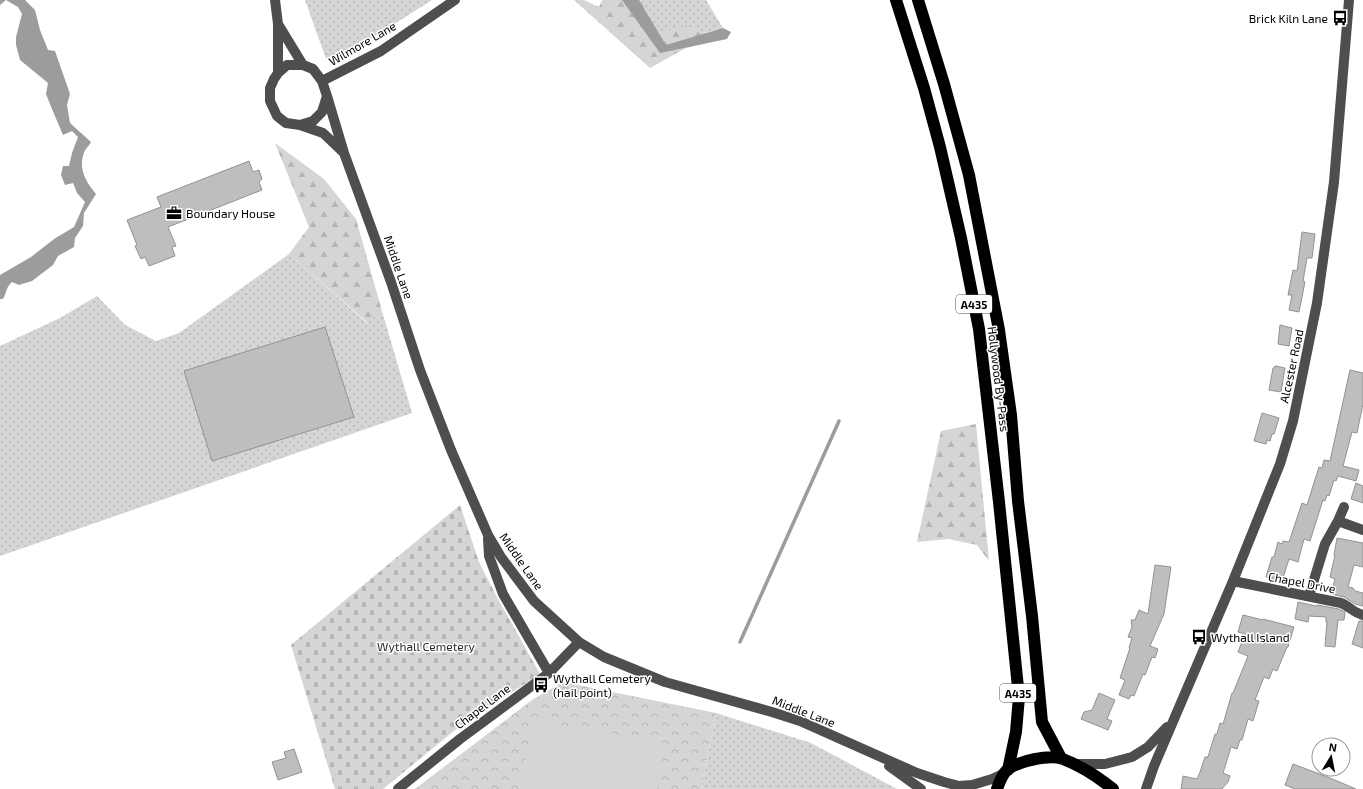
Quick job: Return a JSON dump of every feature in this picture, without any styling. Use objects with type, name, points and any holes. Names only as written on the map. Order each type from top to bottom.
[{"type":"highway","name":"Hollywood By-Pass","points":[[896,0],[924,88],[940,147],[961,238],[979,329],[1000,502],[1019,697],[1016,732],[1006,771],[997,789]]},
{"type":"highway","name":"Hollywood By-Pass","points":[[918,0],[944,84],[969,174],[994,307],[1011,415],[1018,501],[1032,616],[1042,722],[1061,758]]},
{"type":"highway","points":[[1006,771],[1028,761],[1043,758],[1061,758],[1101,779],[1113,789]]},
{"type":"street","name":"Middle Lane","points":[[275,0],[278,24],[278,73],[270,88],[270,101],[277,116],[286,123],[300,125],[323,133],[344,153]]},
{"type":"street","name":"Wilmore Lane","points":[[322,81],[381,51],[455,0]]},
{"type":"street","name":"Alcester Road","points":[[1146,789],[1154,766],[1233,581],[1280,464],[1293,421],[1317,303],[1334,182],[1349,0]]},
{"type":"street","name":"Middle Lane","points":[[278,24],[303,65],[313,69],[322,81],[344,153],[391,282],[420,370],[451,450],[488,535],[501,557],[534,601],[579,642],[604,657],[665,682],[800,721],[917,773],[959,786],[972,785],[992,779],[1006,771]]},
{"type":"street","points":[[278,73],[288,65],[303,65]]},
{"type":"street","points":[[300,125],[313,121],[322,112],[327,96]]},
{"type":"street","points":[[1309,596],[1325,544],[1344,507]]},
{"type":"street","points":[[1338,521],[1363,530]]},
{"type":"street","points":[[488,535],[489,556],[503,594],[549,673]]},
{"type":"street","name":"Chapel Drive","points":[[1233,581],[1340,603],[1346,605],[1354,612],[1363,615]]},
{"type":"street","name":"Chapel Lane","points":[[398,789],[460,739],[549,673],[579,642]]},
{"type":"street","name":"Alcester Road","points":[[1073,764],[1105,764],[1132,757],[1148,747],[1175,717]]},
{"type":"street","name":"Middle Lane","points":[[860,748],[893,768],[921,789]]},
{"type":"green space","points":[[305,0],[432,0],[336,61],[326,59]]},
{"type":"green space","points":[[574,0],[584,0],[599,7],[602,0],[640,0],[661,38],[669,30],[686,26],[705,33],[711,42],[686,48],[650,68]]},
{"type":"green space","points":[[640,0],[706,0],[723,28],[705,33],[685,26],[661,38]]},
{"type":"green space","points":[[275,143],[324,179],[356,219],[382,311],[368,323],[289,254],[309,227]]},
{"type":"green space","points":[[289,254],[367,323],[382,311],[412,413],[0,556],[0,346],[60,318],[97,296],[125,325],[156,341],[179,333]]},
{"type":"green space","points":[[976,424],[989,561],[977,545],[948,539],[917,542],[941,431]]},
{"type":"green space","name":"Wythall Cemetery","points":[[460,505],[479,562],[540,674],[460,726],[383,789],[335,789],[291,645]]},
{"type":"green space","points":[[563,682],[716,713],[701,789],[415,789],[532,700]]},
{"type":"green space","points":[[716,713],[811,743],[897,789],[701,789]]},
{"type":"green space","points":[[532,720],[665,743],[657,789],[520,789]]},
{"type":"shaded area","points":[[0,0],[6,0],[0,5]]},
{"type":"shaded area","points":[[6,0],[25,0],[35,10],[40,30],[48,50],[55,51],[70,94],[67,105],[70,123],[91,142],[82,159],[82,164],[86,180],[96,194],[84,213],[83,226],[75,238],[74,247],[58,256],[53,265],[32,281],[19,285],[12,282],[3,299],[0,299],[0,275],[31,257],[54,239],[74,227],[85,202],[77,193],[73,183],[65,185],[61,175],[63,166],[69,166],[78,137],[72,131],[63,135],[46,94],[48,83],[20,60],[16,45],[16,37],[22,14],[18,7]]},
{"type":"shaded area","points":[[622,0],[639,0],[666,45],[723,28],[731,32],[727,39],[660,53]]},
{"type":"building","name":"Boundary House","points":[[249,161],[253,172],[259,170],[262,179],[259,182],[262,190],[168,227],[176,246],[172,247],[175,256],[149,266],[145,257],[141,259],[135,246],[137,245],[127,220],[161,207],[157,197]]},
{"type":"building","points":[[1302,232],[1315,234],[1312,258],[1307,258],[1303,281],[1305,282],[1299,312],[1289,310],[1292,295],[1288,295],[1293,270],[1297,271]]},
{"type":"building","points":[[1280,325],[1292,328],[1289,346],[1278,344]]},
{"type":"building","points":[[325,327],[354,417],[212,461],[184,371]]},
{"type":"building","points":[[1275,366],[1285,368],[1281,392],[1269,390],[1273,368]]},
{"type":"building","points":[[1350,370],[1363,373],[1363,404],[1357,433],[1352,432],[1343,466],[1359,470],[1356,481],[1338,476],[1336,481],[1334,480],[1329,496],[1327,495],[1325,501],[1323,500],[1310,541],[1304,539],[1298,562],[1289,559],[1282,581],[1266,577],[1278,542],[1282,544],[1283,541],[1289,542],[1302,503],[1307,505],[1319,467],[1322,468],[1324,460],[1330,461]]},
{"type":"building","points":[[1262,413],[1279,418],[1274,434],[1272,434],[1270,441],[1267,440],[1266,444],[1254,441]]},
{"type":"building","points":[[1356,483],[1363,486],[1363,503],[1351,499]]},
{"type":"building","points":[[1337,538],[1363,543],[1363,567],[1354,565],[1348,587],[1363,593],[1363,606],[1355,604],[1344,597],[1331,594],[1335,579],[1330,577]]},
{"type":"building","points":[[1155,565],[1171,567],[1164,614],[1150,646],[1158,649],[1155,658],[1152,657],[1145,675],[1143,674],[1134,696],[1131,695],[1129,699],[1119,695],[1125,680],[1120,678],[1132,638],[1128,637],[1132,627],[1131,620],[1135,620],[1139,610],[1148,614]]},
{"type":"building","points":[[1298,602],[1339,609],[1345,612],[1344,620],[1338,620],[1335,647],[1325,646],[1326,617],[1309,616],[1308,622],[1295,619]]},
{"type":"building","points":[[1243,615],[1294,627],[1288,647],[1277,671],[1273,669],[1269,679],[1264,677],[1255,700],[1259,701],[1253,721],[1248,719],[1242,740],[1240,740],[1237,749],[1231,747],[1223,773],[1230,776],[1228,782],[1222,789],[1181,789],[1183,776],[1197,779],[1205,757],[1208,757],[1220,723],[1223,724],[1232,693],[1248,656],[1238,652],[1245,634],[1238,632]]},
{"type":"building","points":[[1359,621],[1363,621],[1363,648],[1352,644]]},
{"type":"building","points":[[1099,693],[1115,700],[1107,719],[1112,721],[1108,730],[1081,719],[1084,712],[1092,710]]},
{"type":"building","points":[[294,749],[302,772],[278,780],[272,762],[286,758],[284,752]]},
{"type":"building","points":[[1293,764],[1311,771],[1311,777],[1327,777],[1356,789],[1295,789],[1285,785]]},
{"type":"waterway","points":[[740,642],[839,421]]},
{"type":"place","name":"Brick Kiln Lane","points":[[1340,18]]},
{"type":"place","name":"Boundary House","points":[[174,213]]},
{"type":"place","name":"Wythall Island","points":[[1199,637]]},
{"type":"place","name":"Wythall Cemetery (hail point)","points":[[541,685]]}]
